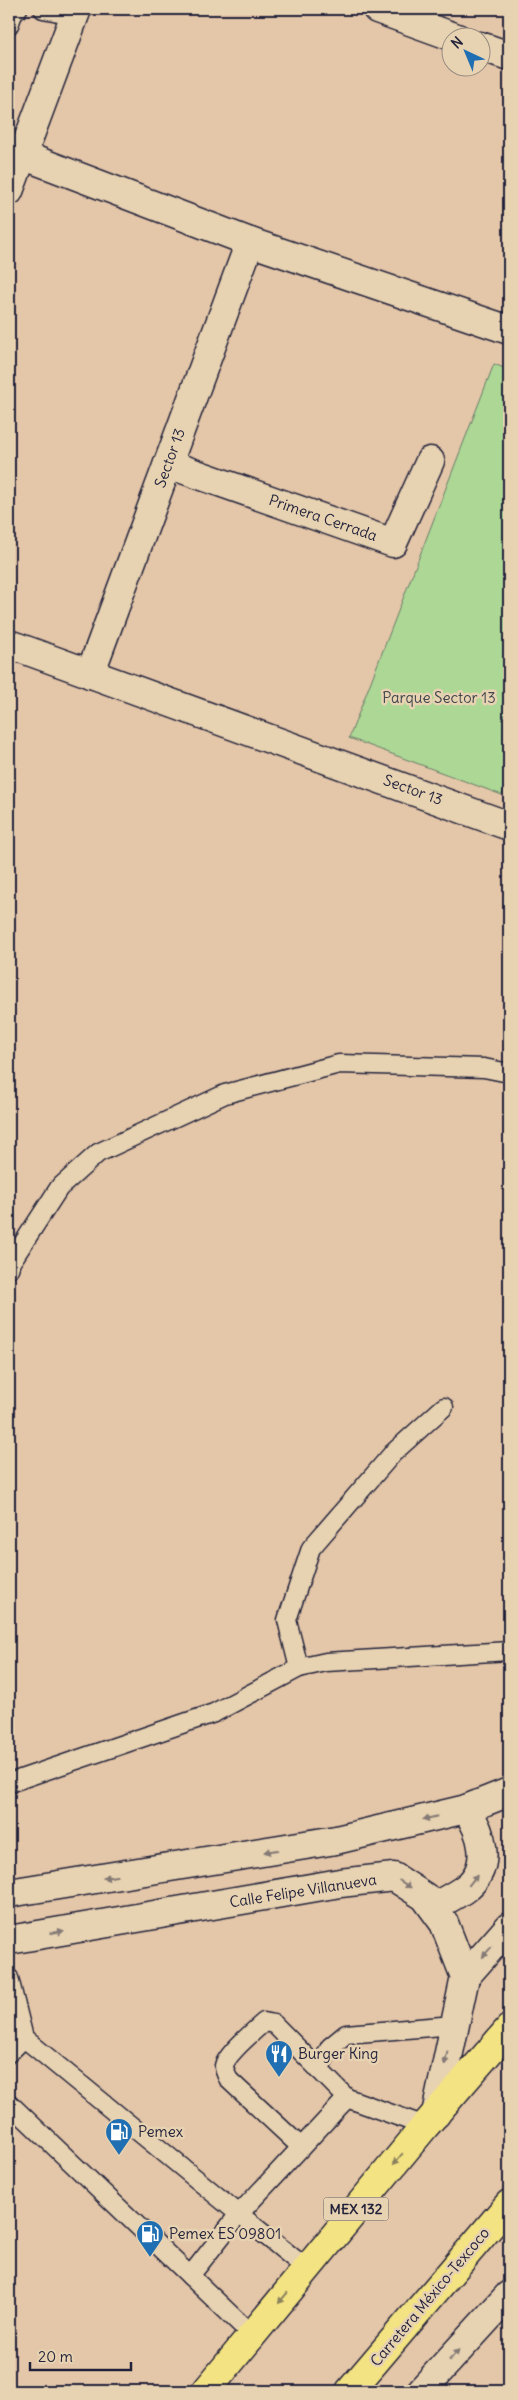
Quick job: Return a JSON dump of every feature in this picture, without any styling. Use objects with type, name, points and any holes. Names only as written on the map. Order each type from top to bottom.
[{"type":"highway","name":"MEX 132","points":[[206,2391],[509,2029]]},
{"type":"highway","name":"Carretera México-Texcoco","points":[[350,2391],[509,2204]]},
{"type":"street","points":[[377,9],[422,16],[442,28]]},
{"type":"street","points":[[9,191],[76,12]]},
{"type":"street","points":[[490,49],[509,56]]},
{"type":"street","points":[[22,155],[250,242],[509,330]]},
{"type":"street","name":"Sector 13","points":[[90,674],[250,242]]},
{"type":"street","name":"Primera Cerrada","points":[[168,464],[393,542],[430,461]]},
{"type":"street","name":"Sector 13","points":[[9,644],[509,826]]},
{"type":"street","points":[[9,1893],[336,1840],[466,1809],[509,1792]]},
{"type":"street","points":[[433,1907],[468,1886],[479,1871],[484,1848],[477,1825],[466,1809]]},
{"type":"street","name":"Calle Felipe Villanueva","points":[[9,1940],[340,1883],[394,1877],[425,1897],[433,1907],[444,1923],[465,1977]]},
{"type":"street","points":[[431,2120],[465,1977],[509,1927]]},
{"type":"street","points":[[421,2391],[509,2296]]},
{"type":"lane","points":[[9,25],[13,14],[18,9]]},
{"type":"lane","points":[[43,9],[76,12]]},
{"type":"lane","points":[[9,1269],[11,1262],[59,1188],[98,1153],[225,1094],[339,1064],[484,1068],[509,1073]]},
{"type":"lane","points":[[299,1668],[287,1620],[311,1548],[393,1453],[444,1407]]},
{"type":"lane","points":[[9,1783],[214,1713],[299,1668],[326,1662],[509,1651]]},
{"type":"lane","points":[[9,1978],[24,2038],[307,2270]]},
{"type":"lane","points":[[301,2147],[229,2080],[224,2070],[224,2063],[264,2022],[274,2024],[347,2098],[431,2120]]},
{"type":"lane","points":[[319,2070],[330,2047],[346,2034],[454,2025]]},
{"type":"lane","points":[[9,2053],[24,2038]]},
{"type":"lane","points":[[190,2276],[240,2214],[347,2098]]},
{"type":"lane","points":[[9,2103],[252,2335]]},
{"type":"green space","name":"Parque Sector 13","points":[[494,364],[509,370],[509,776],[502,795],[349,738]]},
{"type":"place","name":"Burger King","points":[[279,2078]]},
{"type":"place","name":"Pemex","points":[[119,2156]]},
{"type":"place","name":"Pemex ES 09801","points":[[150,2258]]}]
